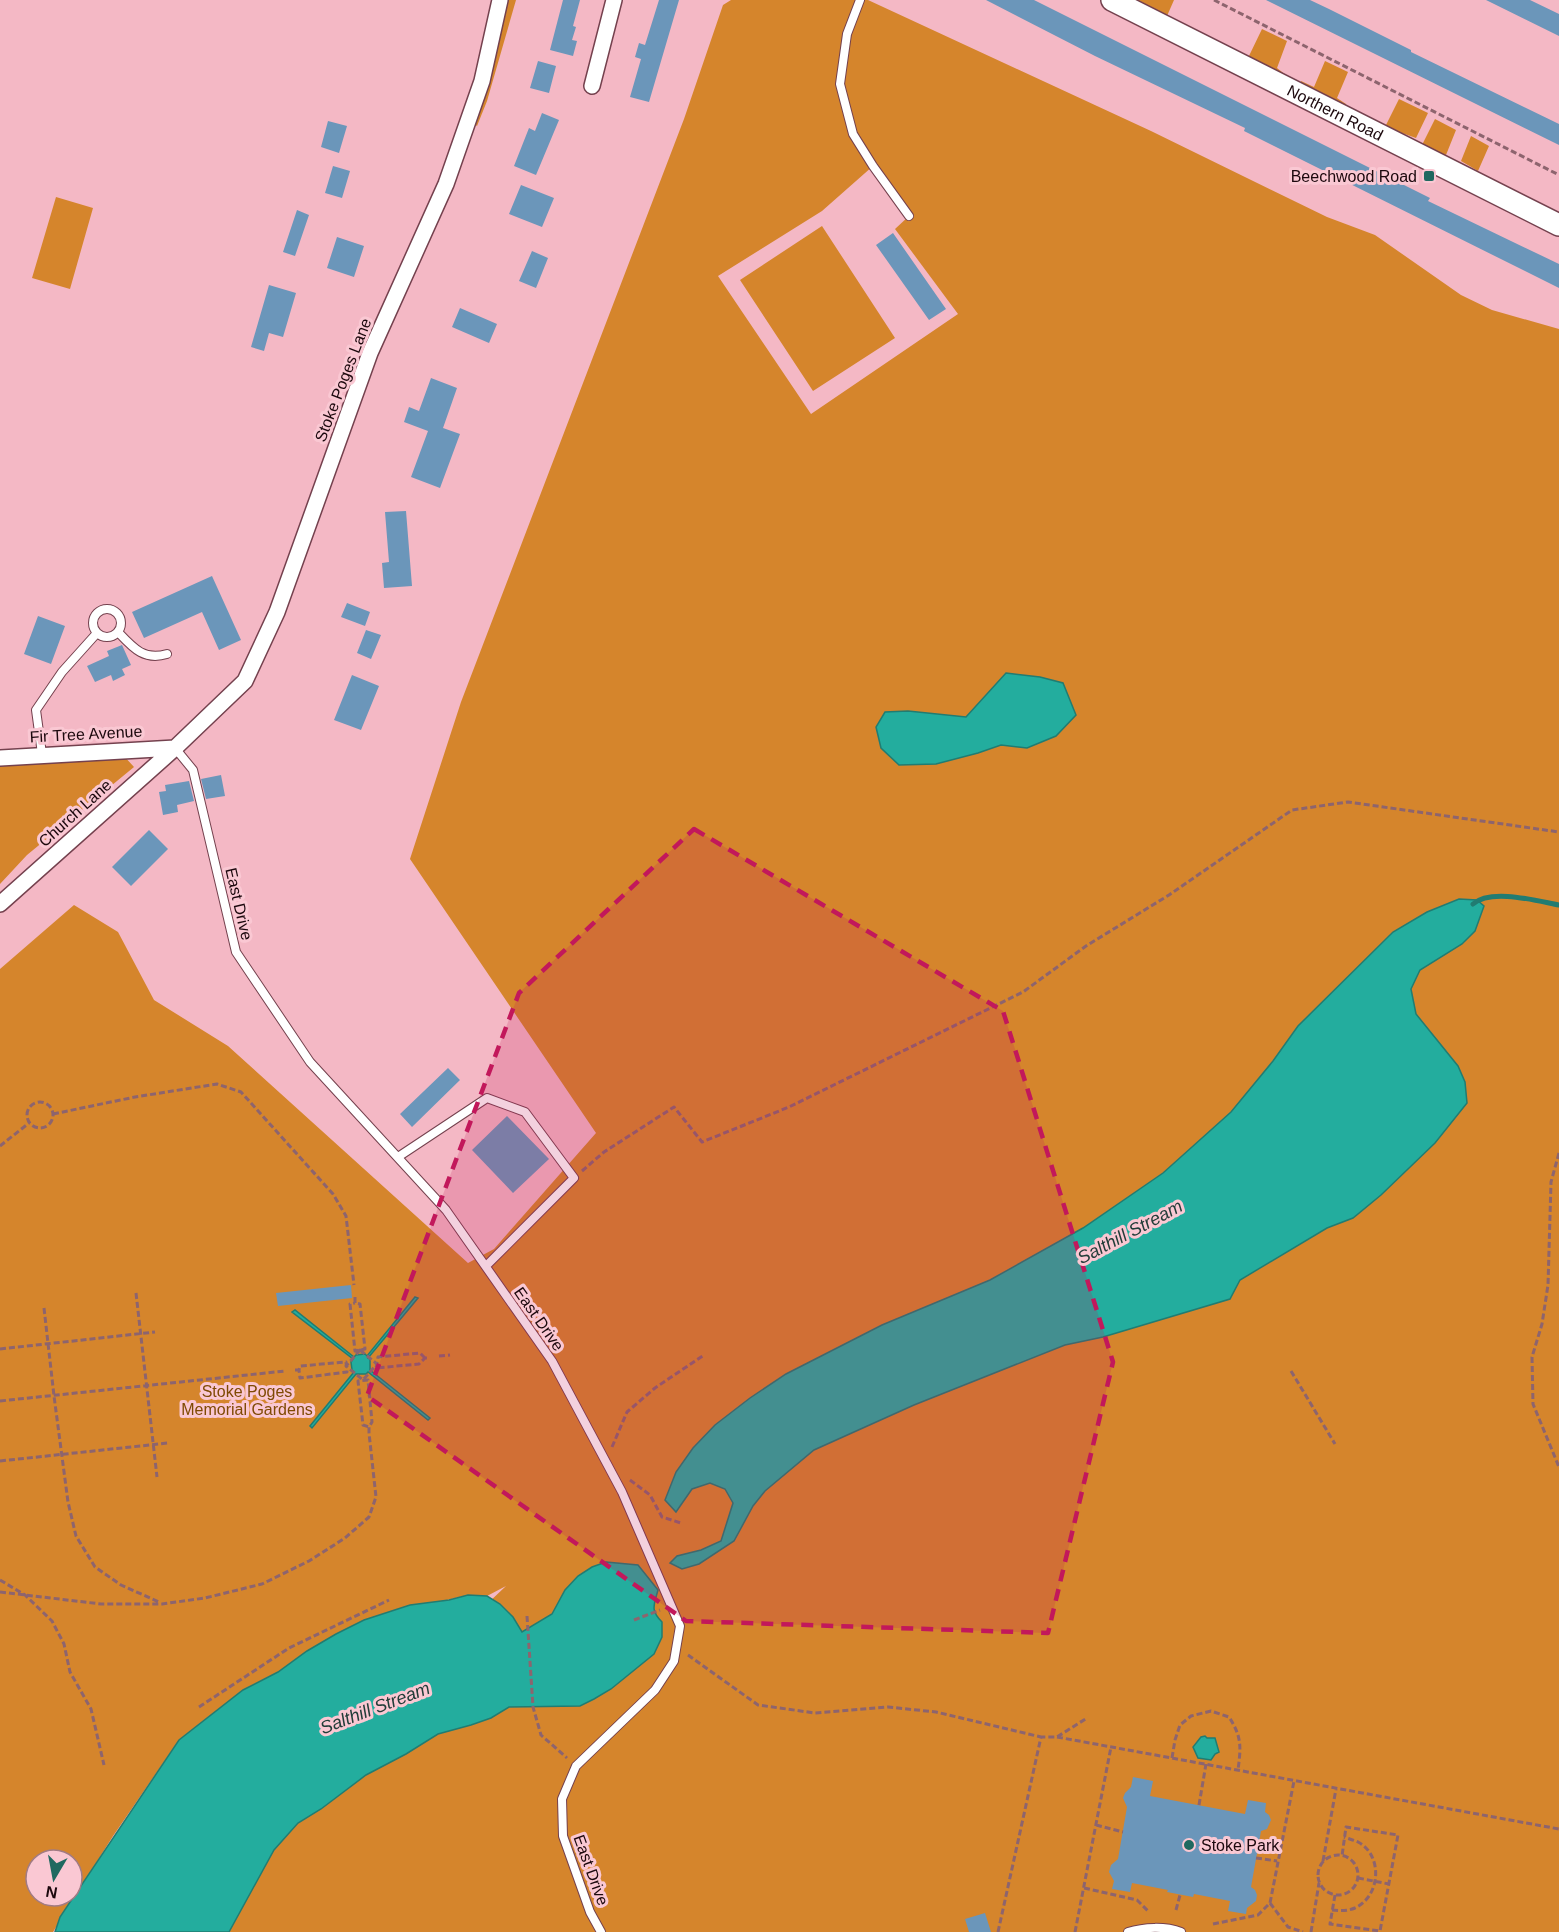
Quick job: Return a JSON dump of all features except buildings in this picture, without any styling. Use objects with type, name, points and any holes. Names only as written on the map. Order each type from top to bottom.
[{"type":"street","name":"Stoke Poges Lane","points":[[175,748],[245,681],[277,612],[370,353],[446,184],[482,81],[500,0]]},
{"type":"street","points":[[592,86],[603,71],[614,0]]},
{"type":"street","name":"Northern Road","points":[[1112,0],[1559,225]]},
{"type":"street","name":"Fir Tree Avenue","points":[[0,758],[175,748]]},
{"type":"street","name":"Church Lane","points":[[0,904],[175,748]]},
{"type":"lane","points":[[860,0],[846,34],[840,84],[853,134],[909,216]]},
{"type":"lane","points":[[101,610],[115,611],[121,624],[118,632],[105,638],[97,633],[92,625],[94,616],[101,610]]},
{"type":"lane","points":[[118,632],[146,656],[158,657],[167,654]]},
{"type":"lane","points":[[42,754],[36,710],[68,664],[97,633]]},
{"type":"lane","name":"East Drive","points":[[175,748],[193,770],[236,952],[310,1062],[447,1210],[552,1361],[622,1492],[680,1626],[674,1661],[656,1690],[576,1767],[562,1799],[563,1836],[591,1912],[601,1932]]},
{"type":"lane","points":[[398,1157],[487,1098],[525,1112],[574,1178],[486,1266]]},
{"type":"lane","points":[[1128,1932],[1140,1929],[1173,1929],[1181,1932]]},
{"type":"path","points":[[1214,0],[1559,174]]},
{"type":"path","points":[[574,1178],[604,1152],[674,1107],[702,1142],[789,1107],[1023,992],[1086,946],[1169,895],[1292,810],[1348,802],[1559,832]]},
{"type":"path","points":[[53,1114],[135,1097],[217,1084],[241,1092],[333,1194],[346,1216],[354,1285]]},
{"type":"path","points":[[42,1102],[49,1106],[53,1114],[51,1122],[44,1127],[36,1127],[29,1123],[26,1114],[33,1103],[42,1102]]},
{"type":"path","points":[[0,1146],[29,1123]]},
{"type":"path","points":[[1559,1153],[1551,1182],[1548,1285],[1542,1324],[1532,1357],[1533,1404],[1559,1467]]},
{"type":"path","points":[[136,1293],[156,1477]]},
{"type":"path","points":[[355,1298],[356,1303]]},
{"type":"path","points":[[356,1303],[360,1304],[365,1349],[355,1351],[350,1304],[356,1303]]},
{"type":"path","points":[[44,1308],[61,1454],[76,1536],[94,1567],[121,1585],[162,1604]]},
{"type":"path","points":[[0,1349],[155,1332]]},
{"type":"path","points":[[360,1350],[377,1364],[376,1368],[419,1364],[427,1358],[420,1353],[378,1357],[377,1364],[363,1380],[358,1382],[363,1425],[369,1427]]},
{"type":"path","points":[[346,1366],[360,1350]]},
{"type":"path","points":[[439,1356],[450,1355]]},
{"type":"path","points":[[681,1522],[662,1516],[650,1494],[635,1483],[610,1471],[612,1446],[627,1412],[655,1388],[704,1355]]},
{"type":"path","points":[[0,1593],[101,1604],[162,1604],[205,1598],[262,1584],[309,1562],[345,1538],[369,1517],[376,1497],[369,1427],[372,1422],[368,1380],[357,1376],[346,1366],[346,1362],[300,1366],[297,1370],[300,1378],[347,1372],[346,1366]]},
{"type":"path","points":[[0,1401],[285,1371]]},
{"type":"path","points":[[1291,1371],[1335,1443]]},
{"type":"path","points":[[0,1461],[168,1443]]},
{"type":"path","points":[[0,1580],[25,1595],[52,1621],[64,1644],[70,1672],[91,1708],[104,1765]]},
{"type":"path","points":[[199,1707],[289,1648],[389,1600]]},
{"type":"path","points":[[634,1620],[658,1611]]},
{"type":"path","points":[[527,1616],[533,1707],[541,1735],[576,1767]]},
{"type":"path","points":[[676,1647],[758,1705],[815,1713],[888,1707],[936,1712],[1041,1737],[1057,1737],[1559,1829]]},
{"type":"path","points":[[1172,1758],[1180,1725],[1191,1716],[1211,1711],[1230,1717],[1239,1731],[1241,1749],[1238,1770]]},
{"type":"path","points":[[1057,1737],[1087,1718]]},
{"type":"path","points":[[998,1932],[1041,1737]]},
{"type":"path","points":[[1075,1932],[1111,1747]]},
{"type":"path","points":[[1199,1805],[1206,1764]]},
{"type":"path","points":[[1213,1924],[1258,1915],[1270,1903],[1294,1781]]},
{"type":"path","points":[[1311,1932],[1319,1868],[1323,1862],[1336,1789]]},
{"type":"path","points":[[1096,1826],[1123,1832]]},
{"type":"path","points":[[1335,1895],[1330,1924],[1380,1931],[1398,1835],[1346,1827],[1342,1856]]},
{"type":"path","points":[[1332,1910],[1343,1911],[1356,1908],[1366,1900],[1375,1881],[1377,1870],[1366,1849],[1358,1842],[1344,1837]]},
{"type":"path","points":[[1319,1882],[1328,1893],[1347,1894],[1353,1890],[1358,1878],[1353,1861],[1342,1856],[1335,1856],[1323,1862]]},
{"type":"path","points":[[1256,1858],[1278,1861]]},
{"type":"path","points":[[1358,1878],[1389,1884]]},
{"type":"path","points":[[1084,1888],[1137,1899],[1148,1911]]},
{"type":"path","points":[[1176,1910],[1180,1895]]},
{"type":"path","points":[[1270,1903],[1288,1927],[1303,1932]]},
{"type":"highlighted area","points":[[694,829],[1003,1011],[1113,1362],[1048,1633],[686,1621],[367,1396],[519,993]]},
{"type":"green space","points":[[501,0],[516,0],[487,101],[477,126],[471,122]]},
{"type":"green space","name":"Stoke Poges Memorial Gardens","points":[[731,0],[868,0],[1151,131],[1327,217],[1375,235],[1461,295],[1492,310],[1559,329],[1559,1932],[166,1932],[258,1821],[506,1586],[487,1596],[468,1595],[364,1620],[307,1651],[278,1672],[243,1690],[179,1740],[84,1882],[84,1848],[24,1848],[24,1908],[68,1908],[53,1932],[0,1932],[0,969],[74,905],[118,932],[154,1000],[228,1046],[468,1263],[494,1249],[596,1133],[410,859],[461,702],[684,119],[723,5]],"holes":[[[873,166],[909,216],[895,229],[958,314],[811,414],[718,276],[822,211]]]},
{"type":"green space","points":[[1131,0],[1174,0],[1167,16]]},
{"type":"green space","points":[[1262,29],[1287,41],[1277,68],[1287,78],[1248,58]]},
{"type":"green space","points":[[1325,61],[1348,72],[1337,98],[1346,104],[1347,108],[1300,86],[1301,81],[1314,87]]},
{"type":"green space","points":[[1399,99],[1428,113],[1416,138],[1385,127]]},
{"type":"green space","points":[[1435,119],[1456,130],[1446,155],[1422,145]]},
{"type":"green space","points":[[1471,136],[1489,146],[1478,171],[1461,161]]},
{"type":"green space","points":[[56,197],[93,208],[70,289],[32,278]]},
{"type":"green space","points":[[822,226],[895,338],[813,391],[740,280]]},
{"type":"green space","points":[[123,755],[134,767],[27,855],[0,884],[0,762]]},
{"type":"water","points":[[1006,673],[1040,677],[1063,683],[1076,715],[1056,736],[1027,748],[1001,745],[936,764],[899,765],[881,748],[876,727],[885,712],[908,711],[966,717]]},
{"type":"water","points":[[1459,899],[1477,900],[1484,906],[1475,931],[1462,944],[1420,970],[1411,989],[1416,1014],[1458,1066],[1465,1082],[1467,1103],[1435,1143],[1381,1195],[1353,1218],[1327,1228],[1240,1280],[1230,1299],[1103,1337],[1065,1345],[914,1405],[814,1450],[765,1491],[753,1506],[734,1541],[699,1564],[682,1569],[670,1563],[677,1556],[701,1550],[721,1541],[733,1503],[725,1489],[710,1483],[692,1489],[676,1512],[665,1500],[676,1472],[693,1448],[715,1425],[786,1374],[882,1325],[990,1280],[1083,1228],[1163,1173],[1231,1112],[1298,1026],[1393,932],[1427,912]]},
{"type":"water","points":[[415,1297],[418,1298],[368,1358],[370,1359],[370,1370],[430,1418],[428,1420],[368,1372],[356,1374],[312,1428],[310,1426],[354,1372],[351,1362],[353,1359],[292,1312],[295,1310],[354,1357],[365,1354],[367,1356]]},
{"type":"water","points":[[606,1562],[638,1565],[658,1590],[654,1611],[662,1622],[662,1637],[654,1654],[611,1689],[580,1706],[509,1707],[491,1718],[438,1734],[366,1775],[321,1809],[298,1823],[274,1850],[229,1932],[55,1932],[66,1908],[84,1908],[84,1881],[179,1740],[243,1690],[278,1672],[336,1634],[364,1620],[410,1605],[468,1595],[487,1596],[500,1604],[513,1617],[522,1632],[552,1614],[565,1590],[578,1576]]},
{"type":"water","points":[[1201,1737],[1215,1738],[1219,1752],[1211,1760],[1198,1758],[1193,1747]]},
{"type":"waterway","name":"Salthill Stream","points":[[1473,904],[1481,899],[1502,896],[1559,905]]},
{"type":"place","name":"Beechwood Road","points":[[1429,176]]},
{"type":"place","name":"Stoke Park","points":[[1189,1845]]}]
